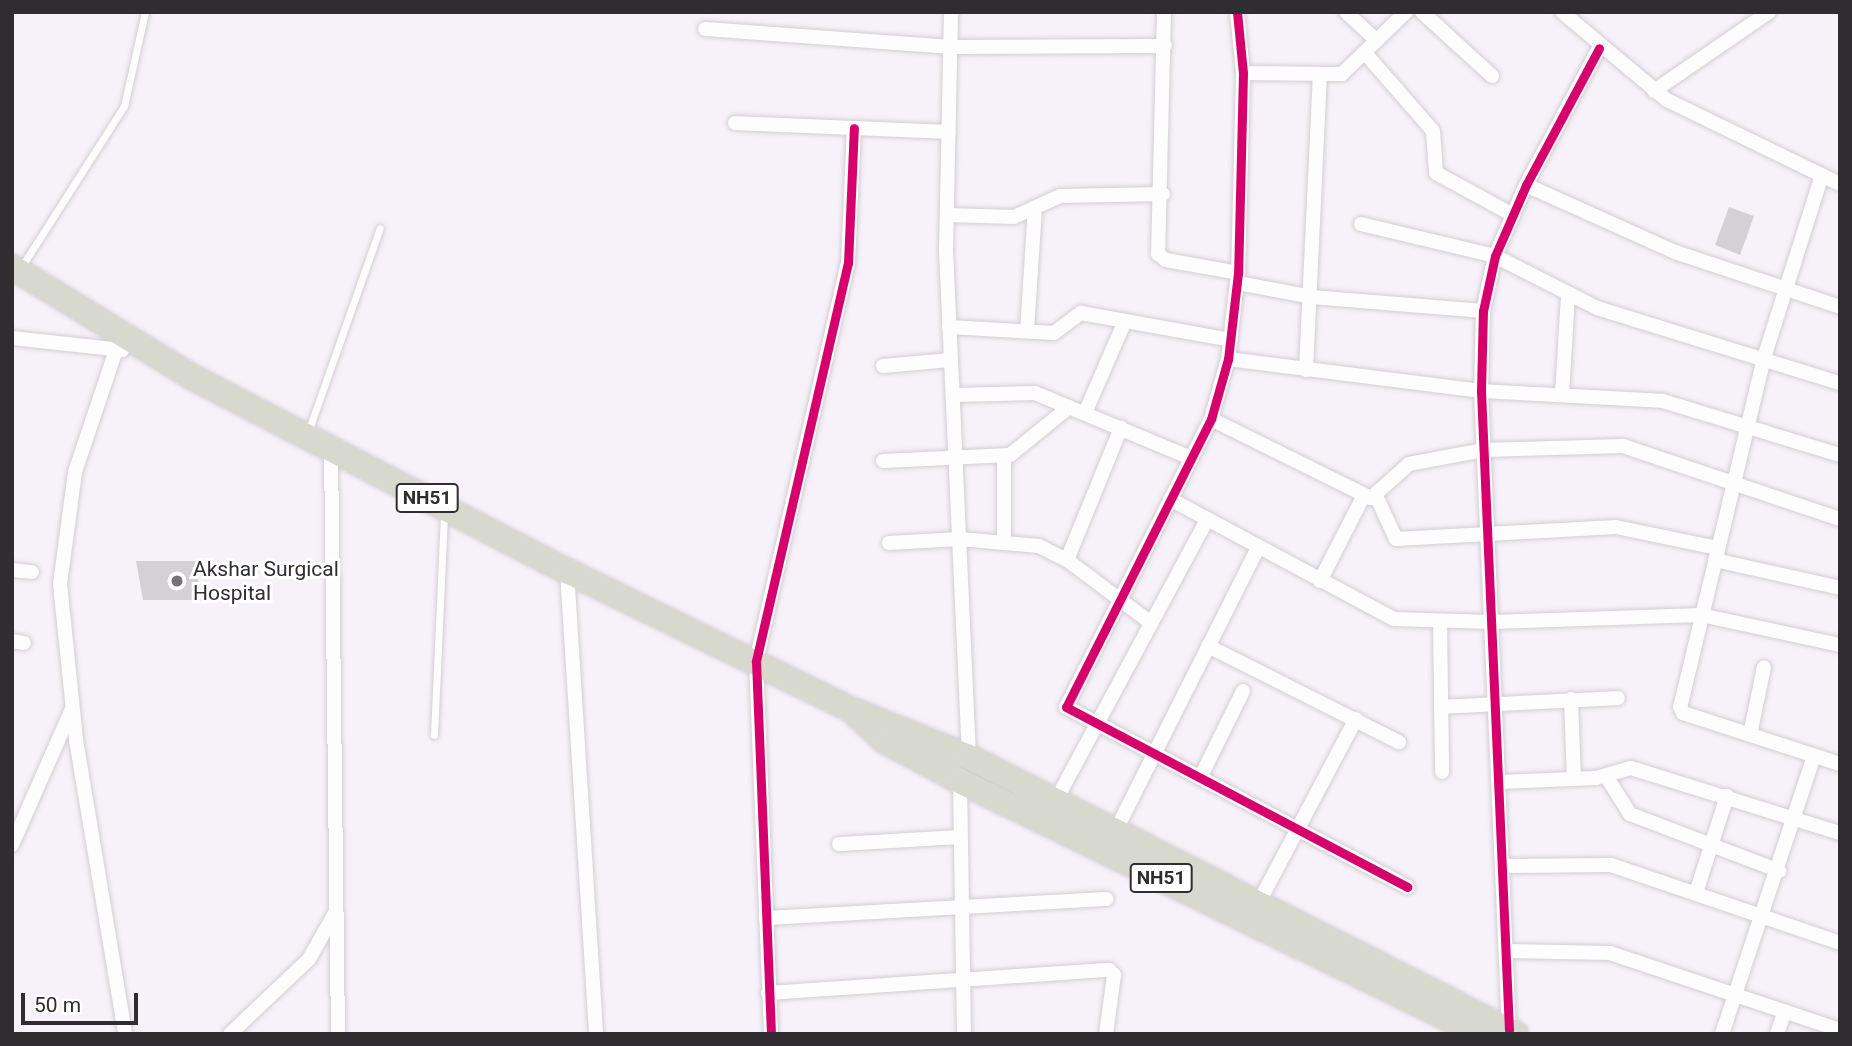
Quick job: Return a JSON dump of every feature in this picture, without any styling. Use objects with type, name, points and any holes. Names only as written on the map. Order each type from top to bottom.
[{"type":"highway","name":"NH51","points":[[15,269],[155,354],[567,571],[852,710],[970,757],[1114,834],[1259,902],[1480,1034]]},
{"type":"highway","name":"NH51","points":[[852,710],[885,741],[960,781],[1459,1020],[1513,1032]]},
{"type":"street","points":[[951,12],[949,327],[970,757]]},
{"type":"street","points":[[1164,12],[1161,258],[1312,297],[1483,311]]},
{"type":"street","points":[[1237,12],[1243,73],[1238,278],[1228,359],[1211,419],[1066,701],[1069,711],[1407,887]]},
{"type":"street","points":[[1346,12],[1377,41]]},
{"type":"street","points":[[1243,73],[1320,76],[1342,74],[1406,12]]},
{"type":"street","points":[[1422,12],[1492,76]]},
{"type":"street","points":[[1562,12],[1599,48],[1654,91],[1840,184]]},
{"type":"street","points":[[1654,91],[1769,12]]},
{"type":"street","points":[[705,29],[951,47],[1165,46]]},
{"type":"street","points":[[1513,1032],[1480,391],[1483,311],[1495,256],[1526,185],[1599,48]]},
{"type":"street","points":[[1365,53],[1433,131],[1440,177],[1513,215]]},
{"type":"street","points":[[1306,370],[1312,297],[1320,76]]},
{"type":"street","points":[[735,123],[949,132]]},
{"type":"street","points":[[771,1034],[756,661],[848,263],[854,128]]},
{"type":"street","points":[[1822,175],[1764,358],[1731,486],[1680,710],[1840,764]]},
{"type":"street","points":[[1526,185],[1663,247],[1840,307]]},
{"type":"street","points":[[948,215],[1014,217],[1060,196],[1163,194]]},
{"type":"street","points":[[1027,331],[1035,207]]},
{"type":"street","points":[[1361,224],[1495,256],[1568,295],[1840,383]]},
{"type":"street","points":[[1562,394],[1568,295]]},
{"type":"street","points":[[949,327],[1058,332],[1081,313],[1231,340]]},
{"type":"street","points":[[1085,413],[1125,321]]},
{"type":"street","points":[[12,338],[155,354]]},
{"type":"street","points":[[116,350],[93,408],[65,530],[60,584],[72,708],[125,1034]]},
{"type":"street","points":[[1228,359],[1480,391],[1662,401],[1747,424],[1840,455]]},
{"type":"street","points":[[883,366],[950,360]]},
{"type":"street","points":[[953,395],[1025,391],[1191,458]]},
{"type":"street","points":[[883,461],[1004,456],[1069,407]]},
{"type":"street","points":[[1211,419],[1370,497],[1396,539],[1629,528],[1840,588]]},
{"type":"street","points":[[1067,560],[1121,428]]},
{"type":"street","points":[[331,447],[338,1034]]},
{"type":"street","points":[[1320,581],[1370,497],[1403,467],[1483,450],[1633,447],[1731,486],[1840,519]]},
{"type":"street","points":[[1004,456],[1004,543]]},
{"type":"street","points":[[1170,499],[1394,619],[1492,622],[1701,615],[1840,645]]},
{"type":"street","points":[[1055,802],[1207,520]]},
{"type":"street","points":[[889,543],[960,539],[1039,546],[1067,560],[1117,601],[1150,622]]},
{"type":"street","points":[[1114,834],[1258,548]]},
{"type":"street","points":[[12,570],[32,572]]},
{"type":"street","points":[[567,571],[596,1034]]},
{"type":"street","points":[[1440,621],[1442,772]]},
{"type":"street","points":[[1208,646],[1399,741]]},
{"type":"street","points":[[1750,735],[1764,667]]},
{"type":"street","points":[[1200,778],[1243,691]]},
{"type":"street","points":[[1441,707],[1618,698]]},
{"type":"street","points":[[1571,699],[1574,779]]},
{"type":"street","points":[[12,845],[72,708]]},
{"type":"street","points":[[1259,902],[1296,827],[1356,719]]},
{"type":"street","points":[[1722,1034],[1765,916],[1814,756]]},
{"type":"street","points":[[1500,782],[1606,776],[1631,768],[1840,833]]},
{"type":"street","points":[[1606,776],[1630,814],[1779,872]]},
{"type":"street","points":[[960,781],[964,1034]]},
{"type":"street","points":[[1696,893],[1727,796]]},
{"type":"street","points":[[839,844],[961,837]]},
{"type":"street","points":[[1503,866],[1599,863],[1840,943]]},
{"type":"street","points":[[765,918],[1105,899]]},
{"type":"street","points":[[230,1034],[309,959],[337,908]]},
{"type":"street","points":[[1508,951],[1610,953],[1840,1030]]},
{"type":"street","points":[[768,993],[1112,971],[1106,1034]]},
{"type":"street","points":[[1777,1034],[1785,1011]]},
{"type":"lane","points":[[15,269],[124,106],[145,12]]},
{"type":"lane","points":[[307,435],[380,228]]},
{"type":"lane","points":[[434,735],[444,508]]},
{"type":"building","points":[[1729,207],[1754,216],[1740,255],[1715,245]]},
{"type":"building","points":[[136,561],[198,561],[198,600],[143,600]]},
{"type":"cycle path","points":[[1237,12],[1243,73],[1238,273],[1228,359],[1211,419],[1066,707],[1407,887]]},
{"type":"cycle path","points":[[1509,1030],[1481,391],[1483,311],[1495,256],[1526,185],[1599,48]]},
{"type":"cycle path","points":[[771,1034],[756,661],[848,263],[854,128]]},
{"type":"place","name":"Akshar Surgical Hospital","points":[[177,581]]}]
